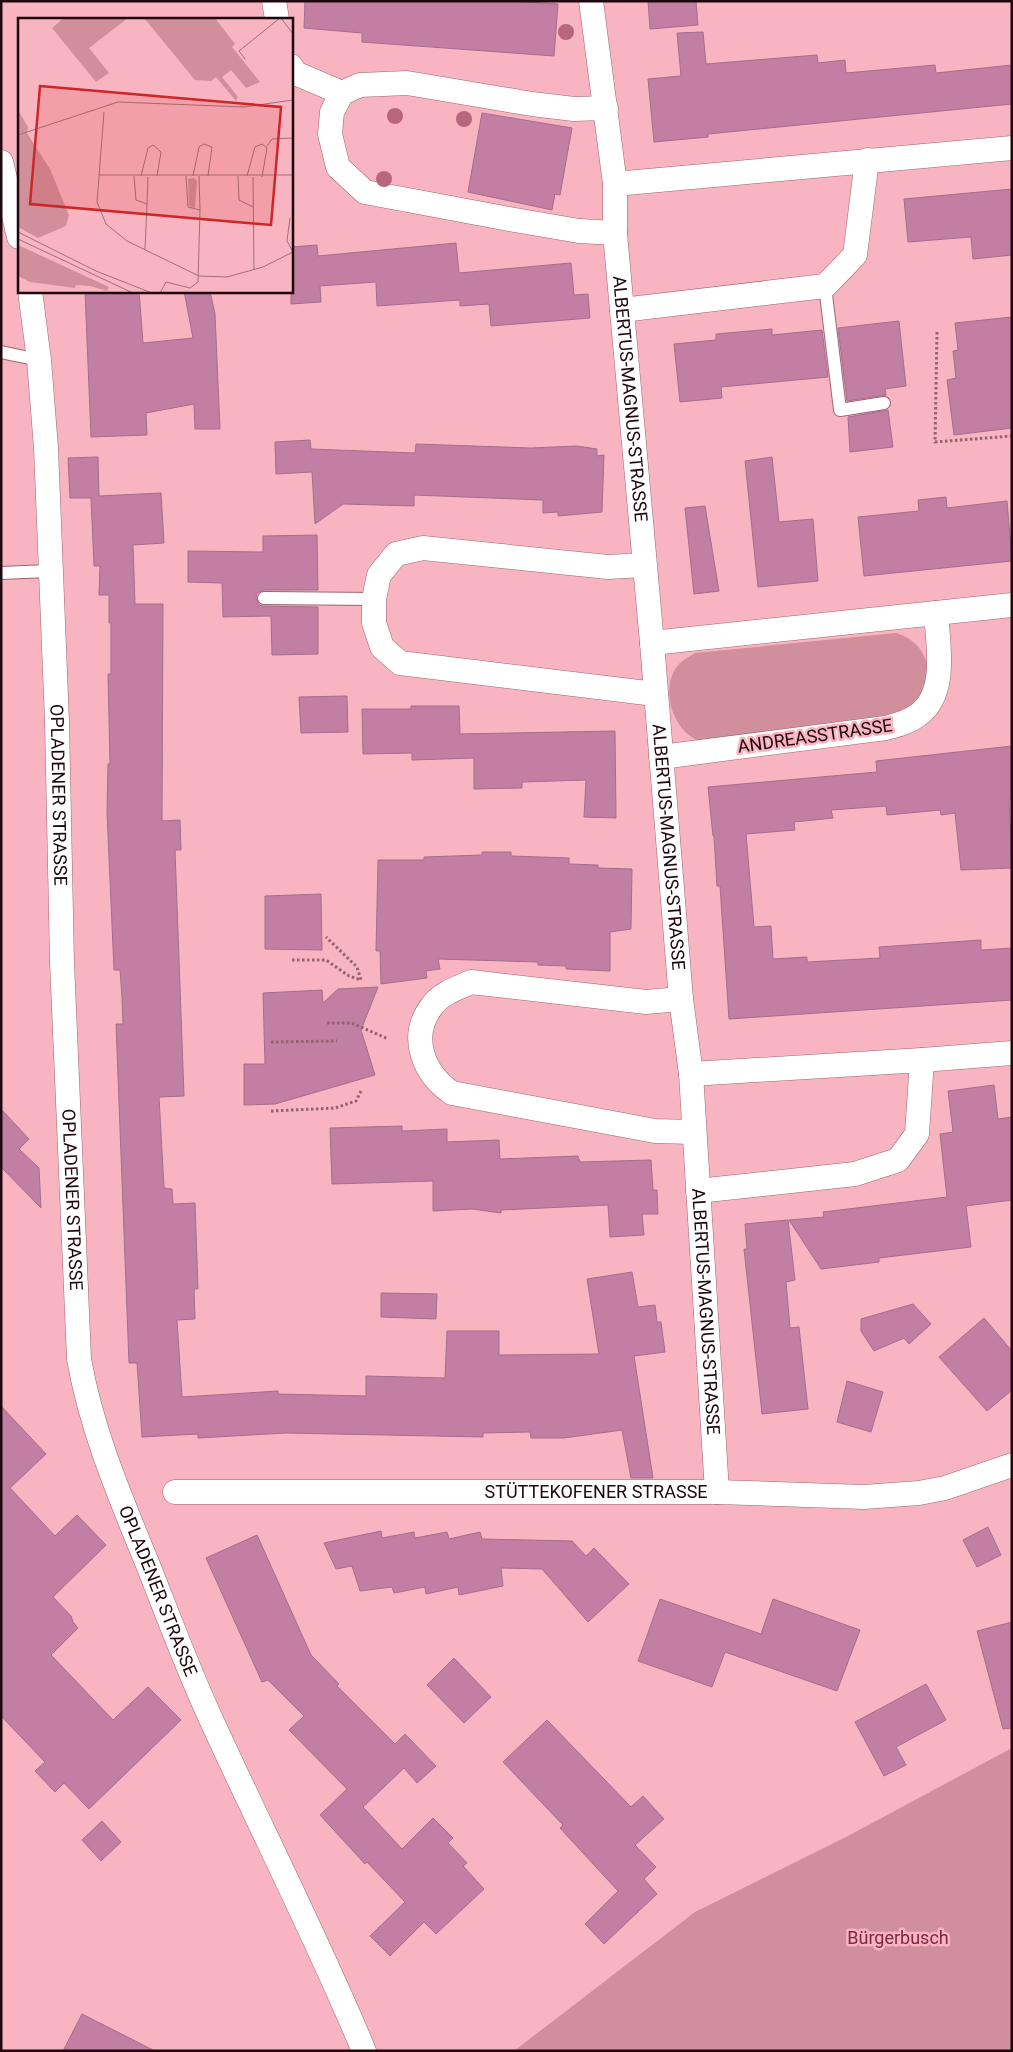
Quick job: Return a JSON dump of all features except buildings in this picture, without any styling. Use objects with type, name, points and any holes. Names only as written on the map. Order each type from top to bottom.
[{"type":"street","points":[[274,1],[276,18]]},
{"type":"street","name":"ALBERTUS-MAGNUS-STRASSE","points":[[592,1],[615,184],[614,233],[652,643],[680,999],[691,1074],[717,1492]]},
{"type":"street","points":[[292,68],[295,73],[342,93]]},
{"type":"street","points":[[606,108],[574,109],[532,104],[407,83],[360,85],[342,93],[332,112],[331,127],[338,167],[365,192],[517,221],[579,231],[614,233]]},
{"type":"street","points":[[615,184],[1012,148]]},
{"type":"street","points":[[622,310],[825,286],[855,255],[867,160]]},
{"type":"street","points":[[1,162],[18,233]]},
{"type":"street","name":"OPLADENER STRASSE","points":[[30,292],[39,360],[46,448],[67,1090],[79,1359],[84,1386],[92,1420],[123,1507],[210,1716],[276,1855],[364,2051]]},
{"type":"street","points":[[644,565],[608,567],[422,548],[396,554],[379,575],[374,599],[374,623],[382,646],[400,663],[655,694]]},
{"type":"street","points":[[652,643],[1012,605]]},
{"type":"street","name":"ANDREASSTRASSE","points":[[661,756],[886,728],[918,715],[928,706],[934,694],[938,678],[936,613]]},
{"type":"street","points":[[680,999],[646,1002],[472,982],[452,990],[431,1006],[420,1038],[421,1051],[432,1075],[452,1093],[655,1131],[694,1132]]},
{"type":"street","points":[[691,1074],[1012,1053]]},
{"type":"street","points":[[698,1191],[855,1174],[898,1160],[917,1134],[922,1060]]},
{"type":"street","name":"STÜTTEKOFENER STRASSE","points":[[176,1492],[717,1492],[864,1497],[919,1493],[984,1477],[1012,1465]]},
{"type":"lane","points":[[825,286],[840,410],[884,403]]},
{"type":"lane","points":[[1,352],[39,360]]},
{"type":"lane","points":[[1,573],[49,571]]},
{"type":"lane","points":[[264,598],[374,599]]},
{"type":"path","points":[[937,332],[935,442],[1012,436]]},
{"type":"path","points":[[292,960],[326,960],[349,976],[361,980],[357,967],[326,937]]},
{"type":"path","points":[[327,1023],[352,1023],[388,1039]]},
{"type":"path","points":[[271,1042],[337,1041]]},
{"type":"path","points":[[271,1111],[335,1108],[356,1100],[361,1091]]},
{"type":"green space","points":[[896,633],[906,637],[921,650],[926,659],[928,669],[925,688],[919,698],[912,706],[897,715],[703,742],[692,738],[684,730],[672,709],[669,697],[673,674],[679,664],[695,653]]},
{"type":"green space","name":"Bürgerbusch","points":[[1012,1748],[1012,2051],[514,2051],[695,1912],[846,1837]]}]
